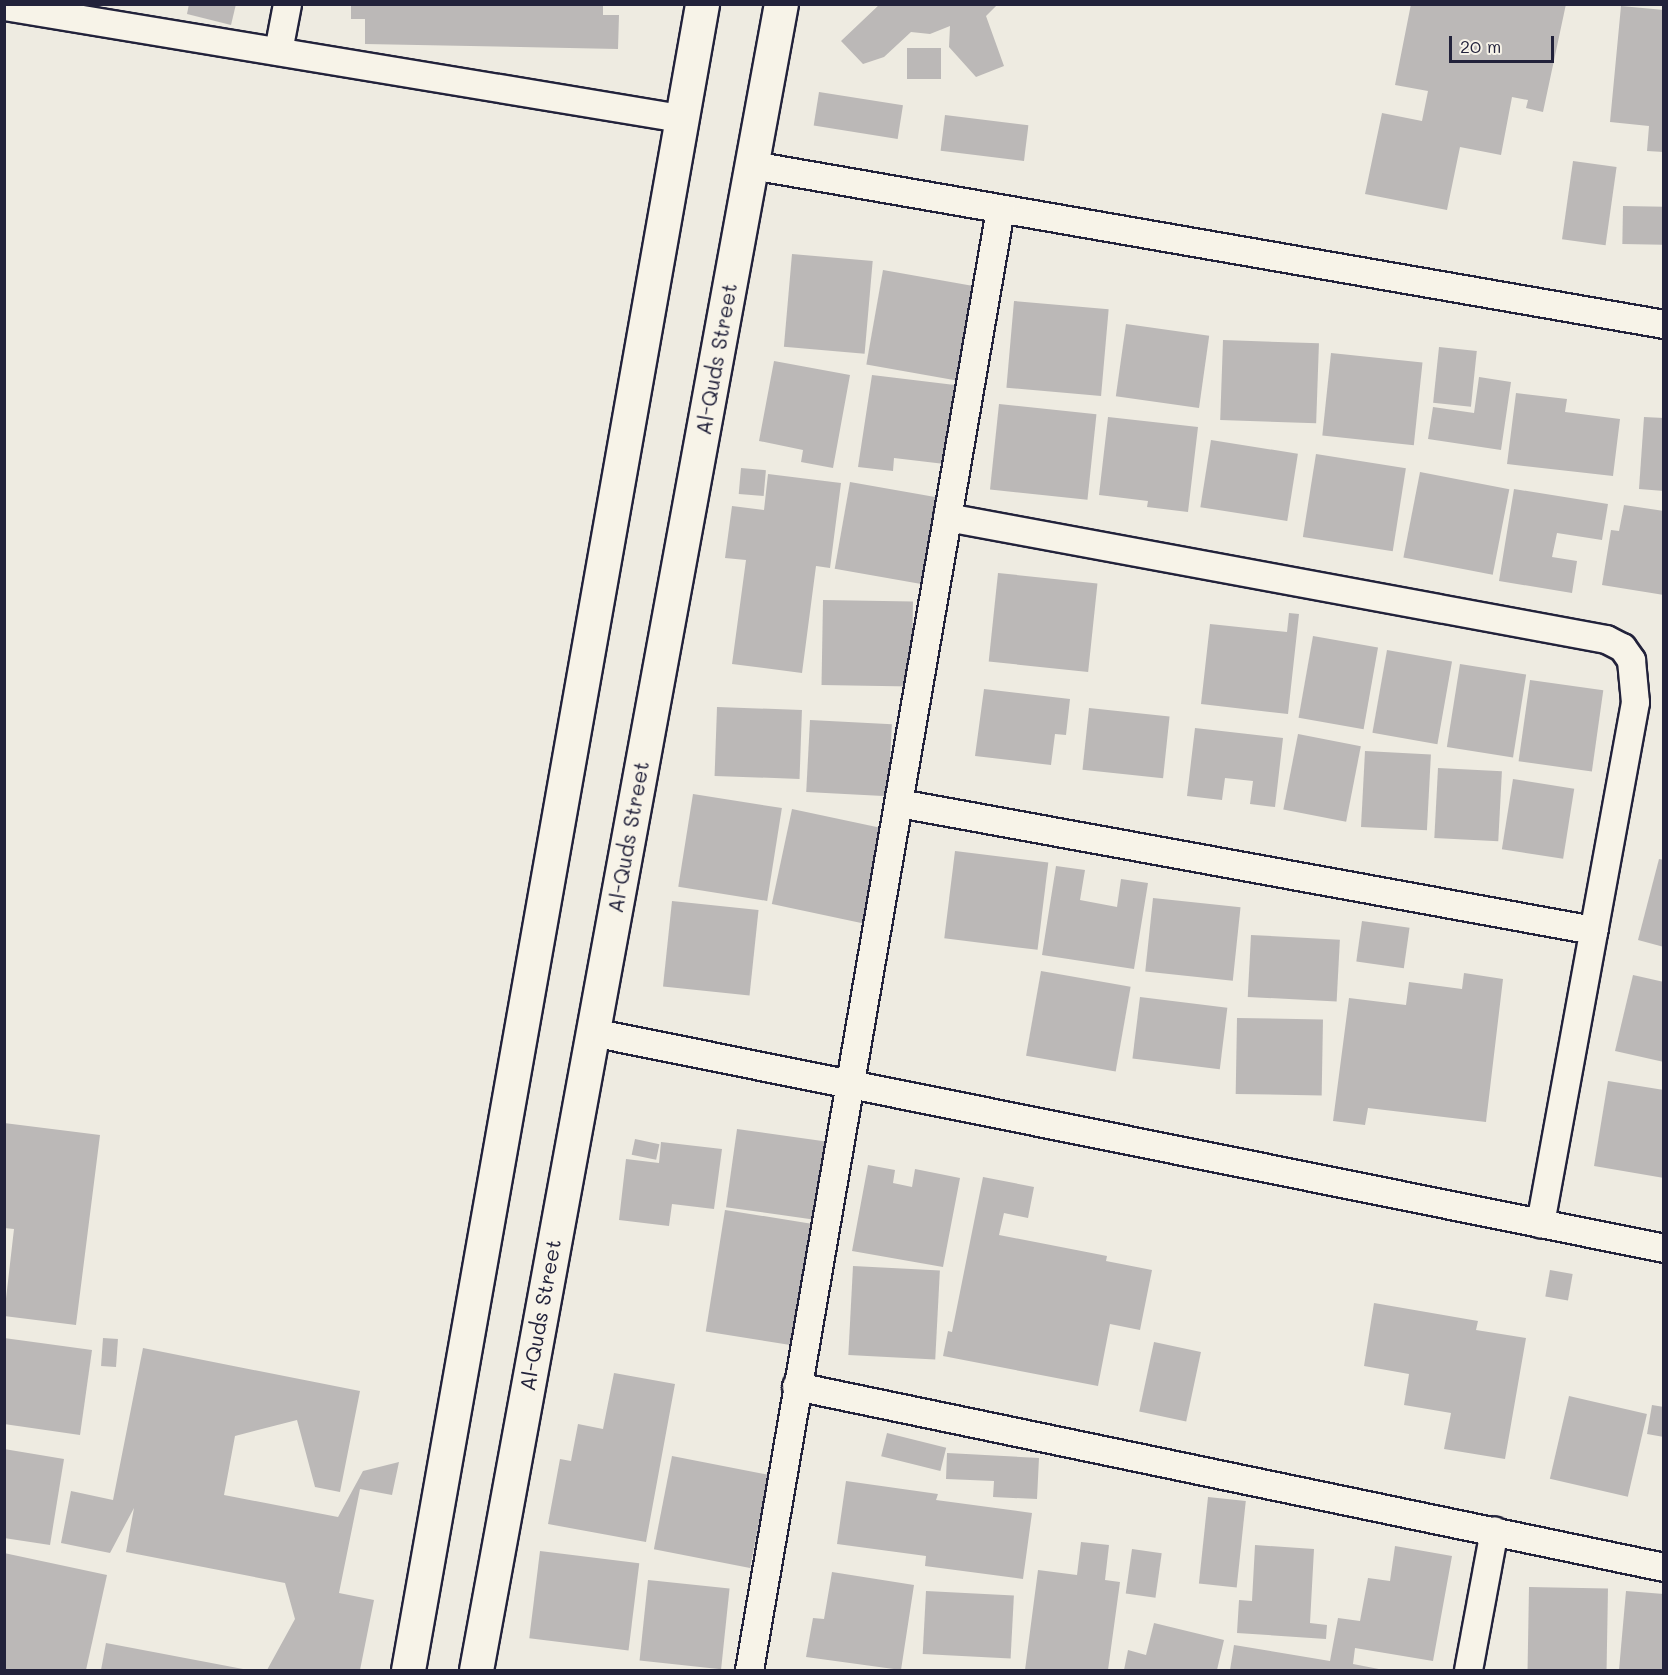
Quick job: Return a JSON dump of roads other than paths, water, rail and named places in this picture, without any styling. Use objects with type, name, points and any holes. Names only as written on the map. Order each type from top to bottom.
[{"type":"street","points":[[278,51],[287,4]]},
{"type":"street","points":[[408,1671],[680,118],[702,4]]},
{"type":"street","name":"Al-Quds Street","points":[[476,1671],[781,4]]},
{"type":"street","points":[[4,6],[680,118]]},
{"type":"street","points":[[752,165],[1664,324]]},
{"type":"street","points":[[749,1671],[796,1386],[1000,209]]},
{"type":"street","points":[[947,517],[1594,637],[1622,647],[1631,660],[1635,702],[1540,1223]]},
{"type":"street","points":[[898,803],[1593,930]]},
{"type":"street","points":[[592,1032],[1664,1248]]},
{"type":"street","points":[[796,1386],[1664,1567]]},
{"type":"street","points":[[1468,1671],[1494,1530]]}]
